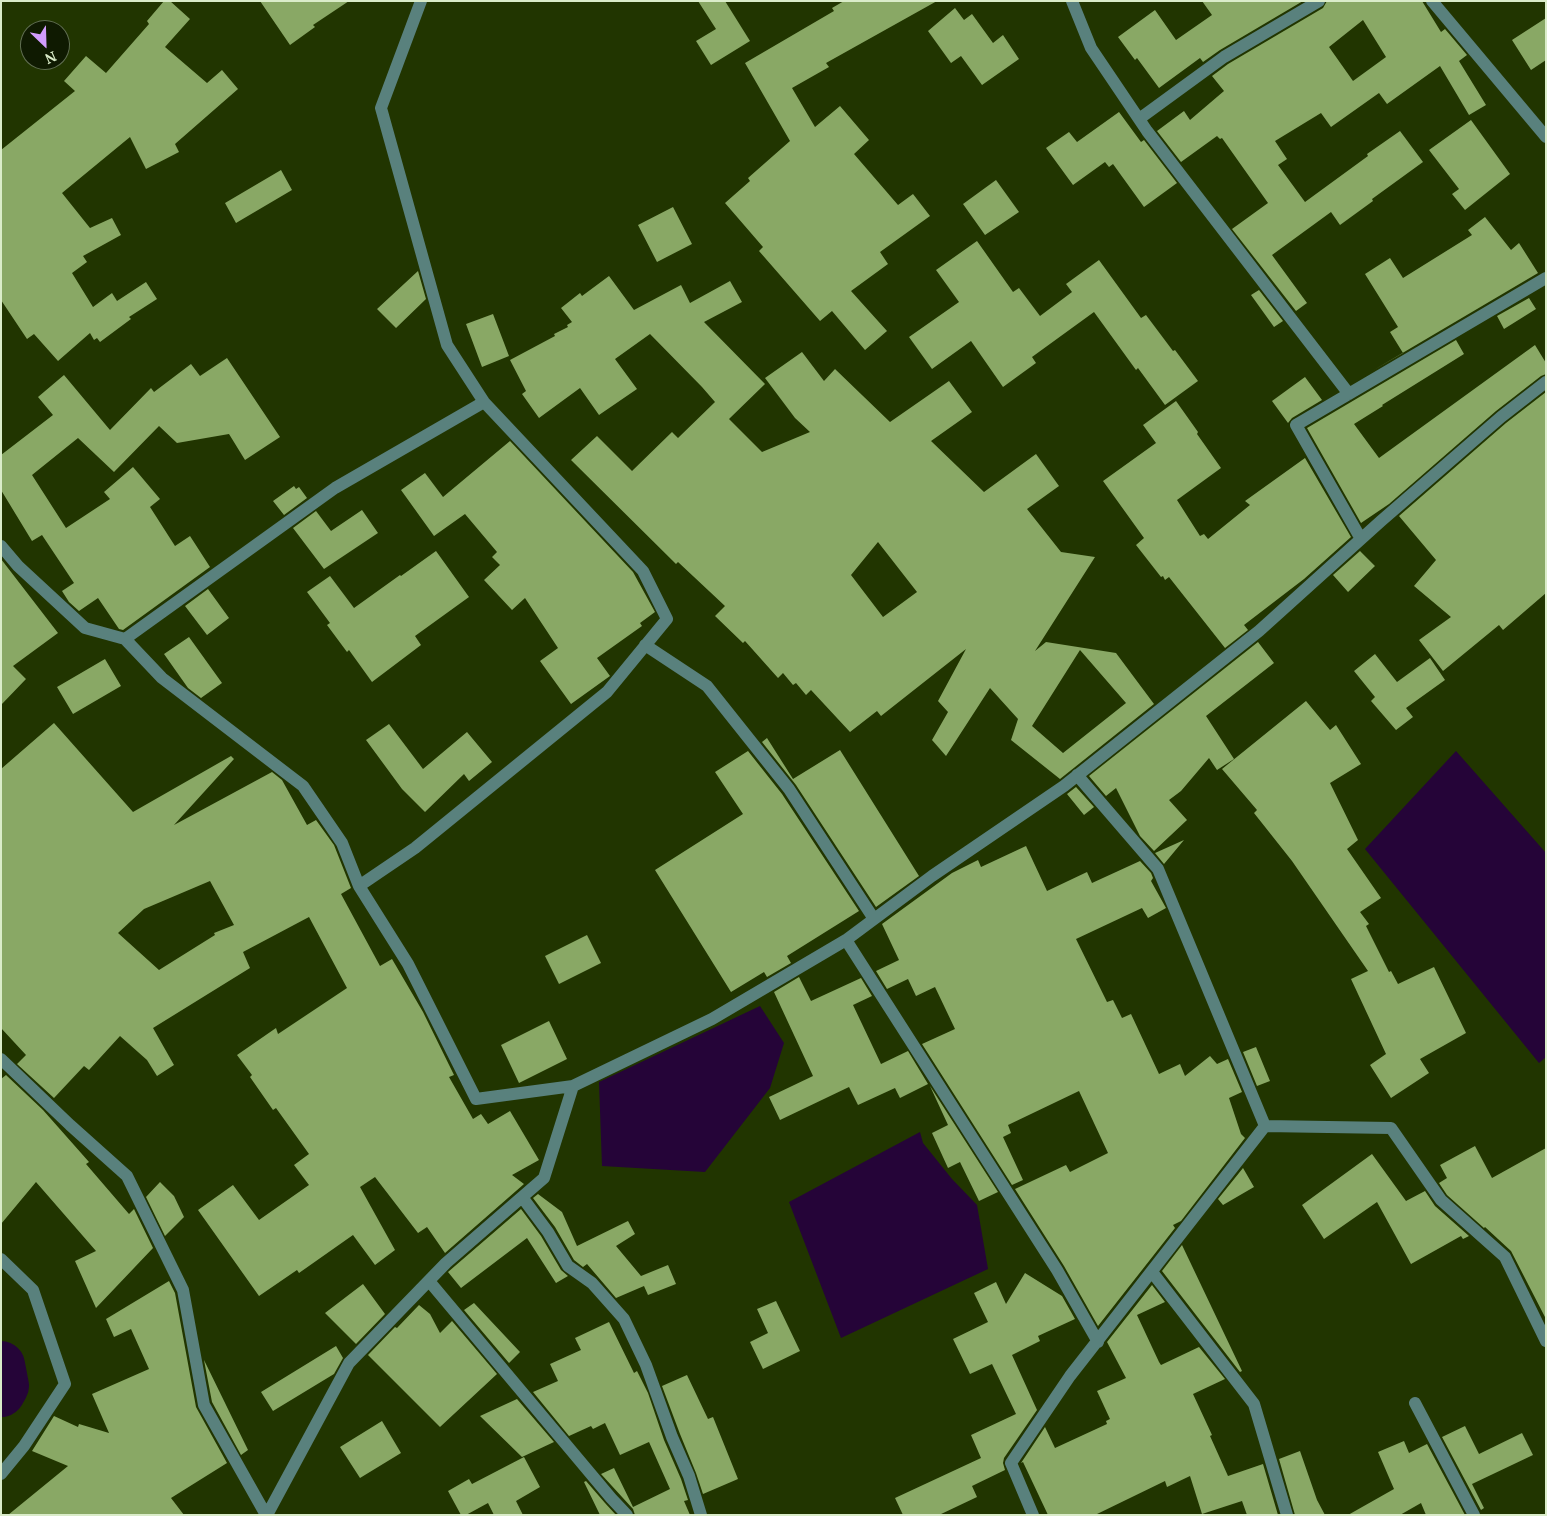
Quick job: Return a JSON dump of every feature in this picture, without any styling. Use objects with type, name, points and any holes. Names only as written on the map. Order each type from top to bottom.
[{"type":"street","points":[[359,886],[415,848],[607,692],[667,619],[643,571],[484,402],[447,345],[381,108],[420,1]]},
{"type":"street","points":[[1072,1],[1091,48],[1139,119],[1349,394]]},
{"type":"street","points":[[1139,119],[1224,58],[1318,1]]},
{"type":"street","points":[[1432,1],[1546,137]]},
{"type":"street","points":[[1361,539],[1296,425],[1546,278]]},
{"type":"street","points":[[1,546],[18,566],[85,628],[125,638],[162,678],[303,786],[342,842],[359,886],[408,964],[476,1099],[573,1086],[712,1019],[846,940],[932,876],[1064,786],[1259,630],[1501,417],[1546,382]]},
{"type":"street","points":[[125,638],[335,488],[484,402]]},
{"type":"street","points":[[645,646],[707,686],[789,789],[874,919]]},
{"type":"street","points":[[1077,775],[1158,870],[1265,1126]]},
{"type":"street","points":[[846,940],[1057,1270],[1098,1342]]},
{"type":"street","points":[[1,1058],[70,1125],[127,1176],[184,1290],[204,1404],[266,1515]]},
{"type":"street","points":[[266,1515],[349,1363],[446,1263],[544,1178],[573,1086]]},
{"type":"street","points":[[1033,1515],[1011,1463],[1070,1376],[1265,1126]]},
{"type":"street","points":[[1265,1126],[1391,1128],[1442,1200],[1505,1258],[1546,1342]]},
{"type":"street","points":[[522,1197],[548,1232],[568,1266],[592,1283],[624,1319],[646,1365],[672,1437],[689,1476],[701,1515]]},
{"type":"street","points":[[1,1259],[33,1290],[65,1384],[24,1446],[1,1474]]},
{"type":"street","points":[[1152,1272],[1254,1404],[1287,1515]]},
{"type":"street","points":[[429,1281],[627,1515]]},
{"type":"street","points":[[1415,1402],[1474,1515]]},
{"type":"shaded area","points":[[1456,751],[1546,853],[1546,1057],[1539,1063],[1365,849]]},
{"type":"shaded area","points":[[760,1006],[784,1043],[770,1088],[705,1172],[602,1166],[599,1082]]},
{"type":"shaded area","points":[[920,1132],[923,1143],[952,1179],[977,1205],[988,1269],[841,1338],[789,1202]]},
{"type":"building","points":[[164,1],[170,1],[190,19],[165,47],[207,83],[222,70],[238,89],[175,144],[179,152],[146,169],[130,137],[62,193],[90,228],[112,218],[121,235],[83,256],[87,262],[72,273],[93,307],[112,293],[117,301],[146,282],[157,299],[129,317],[131,319],[100,342],[97,338],[94,340],[90,333],[58,361],[34,334],[27,339],[1,300],[1,150],[75,91],[64,81],[86,56],[106,73],[149,24],[147,21]]},
{"type":"building","points":[[260,1],[349,1],[313,25],[315,27],[290,45]]},
{"type":"building","points":[[698,1],[725,1],[750,41],[711,65],[696,41],[716,29]]},
{"type":"building","points":[[844,1],[937,1],[826,63],[829,67],[792,88],[815,127],[840,106],[869,140],[854,154],[898,205],[913,194],[930,216],[880,252],[888,264],[851,291],[887,331],[865,350],[832,311],[820,321],[759,251],[763,247],[725,203],[750,181],[748,178],[790,141],[745,63],[834,11],[832,8]]},
{"type":"building","points":[[1202,1],[1303,1],[1203,62],[1200,58],[1159,88],[1137,58],[1135,60],[1118,37],[1155,10],[1176,40],[1212,15]]},
{"type":"building","points":[[1327,1],[1422,1],[1441,32],[1445,29],[1467,55],[1459,61],[1486,105],[1469,115],[1440,66],[1387,104],[1379,93],[1331,127],[1321,113],[1275,141],[1287,159],[1278,165],[1305,202],[1400,131],[1423,162],[1340,225],[1331,212],[1272,255],[1307,303],[1296,311],[1232,229],[1268,203],[1222,138],[1220,139],[1217,136],[1181,162],[1157,131],[1184,111],[1190,120],[1224,91],[1212,76],[1228,64],[1323,8]],"holes":[[[1363,20],[1386,57],[1353,81],[1329,47]]]},
{"type":"building","points":[[955,8],[964,20],[972,14],[993,43],[1003,35],[1019,59],[982,85],[961,56],[951,63],[928,31]]},
{"type":"building","points":[[1546,18],[1546,60],[1531,70],[1512,40]]},
{"type":"building","points":[[1119,112],[1141,142],[1144,140],[1177,183],[1144,207],[1113,164],[1109,167],[1105,162],[1073,185],[1046,148],[1069,132],[1077,142]]},
{"type":"building","points":[[1471,120],[1510,174],[1465,210],[1452,194],[1459,189],[1429,150]]},
{"type":"building","points":[[281,170],[292,190],[236,223],[225,203]]},
{"type":"building","points":[[996,180],[1019,212],[985,235],[963,204]]},
{"type":"building","points":[[673,207],[692,244],[657,262],[638,225]]},
{"type":"building","points":[[1485,217],[1511,250],[1519,243],[1538,273],[1403,353],[1390,332],[1398,327],[1365,274],[1390,258],[1403,278],[1472,235],[1468,230]]},
{"type":"building","points":[[977,241],[1013,292],[1019,288],[1040,316],[1072,292],[1066,284],[1099,260],[1141,318],[1146,315],[1198,381],[1165,405],[1138,368],[1136,370],[1094,312],[1032,357],[1036,363],[1003,387],[971,341],[932,369],[909,337],[959,302],[936,270]]},
{"type":"building","points":[[418,271],[426,299],[396,328],[377,309]]},
{"type":"building","points":[[609,276],[634,310],[681,285],[690,303],[730,281],[742,302],[704,322],[765,384],[729,419],[762,452],[810,432],[795,418],[765,378],[802,352],[824,381],[835,369],[890,422],[949,381],[972,412],[931,441],[984,492],[1036,454],[1059,486],[1027,509],[1061,552],[1095,557],[1035,651],[1046,642],[1116,653],[1154,704],[1060,779],[1011,740],[1018,719],[990,688],[946,756],[932,740],[948,712],[938,701],[966,649],[881,716],[877,711],[850,732],[811,690],[806,695],[796,683],[793,685],[783,673],[778,678],[745,641],[743,643],[715,616],[725,606],[678,562],[676,564],[571,460],[597,436],[632,471],[672,432],[678,438],[715,402],[702,387],[650,334],[615,359],[637,389],[599,415],[580,388],[539,418],[522,394],[526,391],[510,360],[568,327],[567,325],[572,322],[561,308],[580,293],[582,296]],"holes":[[[878,542],[917,592],[883,617],[851,575]],[[1080,650],[1126,703],[1063,753],[1032,726]]]},
{"type":"building","points":[[1259,290],[1283,321],[1274,327],[1251,295]]},
{"type":"building","points":[[1529,298],[1536,309],[1504,329],[1497,316]]},
{"type":"building","points":[[493,314],[509,356],[482,367],[466,324]]},
{"type":"building","points":[[1456,340],[1464,354],[1354,424],[1379,458],[1535,345],[1546,363],[1546,374],[1496,411],[1389,504],[1361,523],[1307,428]]},
{"type":"building","points":[[227,358],[280,437],[245,460],[229,434],[177,443],[159,426],[114,472],[78,438],[32,475],[66,528],[110,499],[104,492],[133,467],[160,499],[150,507],[175,546],[190,536],[210,567],[123,630],[119,629],[98,598],[79,611],[69,602],[62,591],[74,583],[42,535],[32,541],[1,490],[1,455],[53,415],[38,397],[64,375],[110,430],[151,388],[154,392],[191,364],[200,376]]},
{"type":"building","points":[[1305,377],[1322,400],[1292,418],[1288,423],[1272,401]]},
{"type":"building","points":[[1546,392],[1546,593],[1503,630],[1499,625],[1443,671],[1419,640],[1451,617],[1414,586],[1436,560],[1399,516],[1506,423]]},
{"type":"building","points":[[1176,401],[1221,468],[1177,500],[1200,536],[1204,534],[1208,539],[1250,505],[1245,501],[1305,458],[1351,537],[1304,579],[1244,625],[1248,630],[1225,648],[1169,577],[1165,580],[1163,576],[1161,577],[1136,545],[1144,538],[1103,481],[1156,443],[1143,425]]},
{"type":"building","points":[[510,441],[633,572],[655,612],[640,623],[642,626],[597,658],[610,676],[571,704],[540,661],[558,648],[525,598],[512,610],[484,580],[500,565],[492,557],[497,552],[465,514],[434,536],[401,490],[425,473],[443,497]]},
{"type":"building","points":[[294,486],[296,489],[299,487],[307,498],[284,515],[273,501]]},
{"type":"building","points":[[362,510],[378,533],[324,569],[293,528],[316,511],[331,531]]},
{"type":"building","points":[[436,551],[469,597],[415,636],[421,645],[372,682],[349,650],[347,652],[327,625],[330,623],[307,592],[330,576],[354,608]]},
{"type":"building","points":[[1360,551],[1375,566],[1348,592],[1333,575]]},
{"type":"building","points":[[1,559],[58,633],[13,666],[26,679],[1,705]]},
{"type":"building","points":[[208,589],[229,618],[207,635],[185,606]]},
{"type":"building","points":[[189,637],[222,683],[201,698],[188,688],[164,654]]},
{"type":"building","points":[[1258,642],[1274,663],[1206,716],[1234,759],[1217,770],[1209,758],[1181,791],[1169,800],[1187,820],[1154,851],[1140,836],[1116,788],[1106,796],[1089,776]]},
{"type":"building","points":[[1375,654],[1397,682],[1430,658],[1445,680],[1406,708],[1413,717],[1396,730],[1371,701],[1375,697],[1354,671]]},
{"type":"building","points":[[105,659],[121,686],[73,714],[57,687]]},
{"type":"building","points":[[1306,701],[1330,730],[1336,725],[1361,764],[1330,783],[1358,840],[1347,849],[1381,898],[1360,912],[1369,924],[1366,926],[1389,972],[1391,971],[1398,984],[1434,967],[1466,1033],[1420,1059],[1429,1073],[1391,1098],[1370,1065],[1386,1054],[1351,979],[1368,971],[1292,861],[1254,813],[1257,810],[1222,769]]},
{"type":"building","points":[[54,723],[133,812],[231,756],[234,759],[174,825],[272,772],[282,780],[307,825],[316,820],[334,845],[351,888],[341,894],[380,966],[392,959],[423,1012],[454,1075],[449,1077],[473,1119],[481,1114],[488,1124],[510,1111],[539,1160],[512,1175],[524,1184],[445,1253],[427,1227],[418,1233],[375,1177],[360,1187],[395,1250],[375,1265],[353,1235],[299,1273],[297,1270],[259,1296],[198,1210],[233,1185],[259,1220],[309,1185],[294,1165],[309,1154],[276,1108],[273,1110],[250,1077],[252,1075],[237,1055],[276,1028],[278,1034],[347,988],[309,917],[243,952],[250,968],[153,1028],[174,1065],[157,1076],[147,1060],[120,1036],[89,1070],[84,1066],[54,1098],[17,1064],[26,1055],[1,1028],[1,769]],"holes":[[[210,881],[234,925],[214,933],[215,935],[159,970],[118,933],[144,909]]]},
{"type":"building","points":[[389,724],[423,769],[467,732],[492,762],[469,781],[464,774],[425,812],[402,789],[366,740]]},
{"type":"building","points":[[767,738],[793,779],[840,750],[919,876],[876,907],[796,785],[762,742]]},
{"type":"building","points":[[748,751],[782,794],[859,911],[787,956],[791,963],[767,977],[764,972],[731,992],[655,870],[743,814],[715,772]]},
{"type":"building","points":[[1076,787],[1094,807],[1084,815],[1067,794]]},
{"type":"building","points":[[1184,840],[1164,864],[1155,853]]},
{"type":"building","points":[[1026,846],[1047,891],[1087,872],[1092,883],[1140,861],[1151,873],[1153,878],[1151,881],[1166,908],[1148,918],[1142,908],[1076,939],[1107,1002],[1113,1000],[1122,1018],[1131,1014],[1159,1074],[1180,1064],[1185,1076],[1210,1056],[1217,1064],[1228,1059],[1242,1092],[1229,1098],[1241,1134],[1245,1138],[1181,1221],[1173,1225],[1175,1228],[1098,1326],[1064,1266],[1015,1189],[1066,1165],[1070,1172],[1108,1153],[1079,1091],[1008,1125],[1011,1133],[1003,1137],[1023,1180],[1012,1185],[922,1044],[955,1029],[935,987],[916,996],[908,979],[887,989],[876,971],[899,960],[882,924],[952,873],[978,860],[981,867]]},
{"type":"building","points":[[587,935],[601,963],[559,984],[545,956]]},
{"type":"building","points":[[799,977],[811,1001],[861,978],[872,996],[853,1005],[881,1064],[908,1051],[928,1084],[900,1098],[895,1088],[858,1105],[849,1087],[780,1120],[769,1097],[813,1076],[774,992]]},
{"type":"building","points":[[549,1021],[567,1059],[519,1083],[501,1045]]},
{"type":"building","points":[[1256,1047],[1270,1081],[1257,1086],[1243,1052]]},
{"type":"building","points":[[6,1075],[43,1110],[89,1162],[86,1164],[129,1214],[134,1209],[153,1248],[96,1308],[75,1261],[96,1251],[36,1182],[1,1224],[1,1079]]},
{"type":"building","points":[[930,1086],[998,1192],[979,1201],[960,1162],[948,1168],[932,1133],[948,1125]]},
{"type":"building","points":[[1475,1146],[1492,1178],[1546,1148],[1546,1319],[1511,1251],[1447,1195],[1439,1183],[1447,1178],[1440,1165]]},
{"type":"building","points":[[1372,1154],[1406,1201],[1425,1191],[1435,1206],[1469,1236],[1463,1239],[1461,1236],[1411,1264],[1377,1202],[1324,1239],[1302,1205]]},
{"type":"building","points":[[1243,1168],[1254,1187],[1223,1205],[1218,1199]]},
{"type":"building","points":[[160,1182],[174,1196],[184,1217],[165,1236],[146,1197]]},
{"type":"building","points":[[538,1194],[562,1212],[577,1246],[628,1221],[635,1234],[616,1246],[641,1276],[668,1265],[676,1284],[648,1295],[644,1286],[616,1298],[587,1264],[583,1267],[574,1260],[555,1227],[533,1198]]},
{"type":"building","points":[[521,1209],[541,1236],[561,1270],[568,1276],[556,1283],[527,1238],[461,1288],[448,1272]]},
{"type":"building","points":[[1182,1245],[1242,1371],[1240,1372],[1162,1271]]},
{"type":"building","points":[[1025,1273],[1062,1296],[1075,1319],[1038,1336],[1040,1341],[1012,1355],[1037,1410],[1004,1458],[1005,1470],[972,1486],[977,1497],[939,1515],[903,1515],[895,1498],[981,1458],[971,1435],[1016,1414],[992,1364],[970,1374],[953,1339],[988,1322],[974,1293],[996,1282],[1006,1304]]},
{"type":"building","points":[[169,1281],[175,1293],[196,1407],[227,1463],[171,1498],[184,1515],[8,1515],[68,1466],[32,1451],[54,1416],[78,1427],[79,1424],[109,1433],[92,1394],[149,1369],[131,1329],[114,1337],[106,1319]]},
{"type":"building","points":[[363,1284],[385,1314],[356,1344],[325,1313]]},
{"type":"building","points":[[1152,1285],[1165,1302],[1137,1315],[1159,1362],[1161,1365],[1199,1347],[1225,1379],[1193,1394],[1228,1476],[1263,1464],[1278,1515],[1247,1515],[1242,1501],[1202,1514],[1190,1476],[1167,1487],[1165,1481],[1095,1515],[1048,1515],[1023,1462],[1021,1463],[1045,1427],[1055,1448],[1107,1424],[1106,1421],[1110,1419],[1097,1391],[1126,1378],[1107,1342]]},
{"type":"building","points":[[776,1301],[800,1351],[763,1369],[750,1342],[768,1333],[757,1309]]},
{"type":"building","points":[[474,1303],[520,1352],[509,1363],[464,1310]]},
{"type":"building","points":[[419,1305],[430,1314],[440,1333],[452,1321],[497,1374],[440,1427],[368,1355]]},
{"type":"building","points":[[609,1322],[634,1373],[637,1371],[648,1393],[664,1440],[681,1479],[688,1500],[684,1501],[690,1515],[635,1515],[633,1509],[601,1474],[614,1468],[633,1507],[670,1489],[649,1442],[620,1455],[605,1423],[593,1429],[591,1426],[569,1436],[533,1392],[558,1381],[550,1364],[581,1350],[575,1338]]},
{"type":"building","points":[[336,1346],[343,1358],[334,1374],[273,1411],[261,1392]]},
{"type":"building","points":[[204,1360],[248,1450],[241,1455],[212,1402]]},
{"type":"building","points":[[687,1375],[708,1419],[713,1417],[738,1479],[703,1494],[662,1386]]},
{"type":"building","points":[[517,1399],[554,1442],[522,1457],[480,1416]]},
{"type":"building","points":[[382,1421],[401,1453],[360,1478],[340,1447]]},
{"type":"building","points":[[1465,1426],[1479,1454],[1522,1433],[1533,1455],[1472,1484],[1484,1508],[1481,1510],[1442,1437]]},
{"type":"building","points":[[1404,1441],[1409,1453],[1427,1444],[1465,1515],[1426,1515],[1421,1503],[1400,1515],[1348,1515],[1394,1489],[1378,1452]]},
{"type":"building","points":[[1300,1451],[1317,1500],[1325,1515],[1295,1515],[1279,1459]]},
{"type":"building","points":[[524,1457],[540,1487],[516,1501],[523,1515],[494,1515],[488,1503],[466,1515],[461,1515],[448,1491],[469,1479],[472,1484]]},
{"type":"building","points":[[586,1481],[616,1515],[600,1515],[584,1482]]},
{"type":"waterway","points":[[1,1365],[5,1386],[1,1393]]}]
